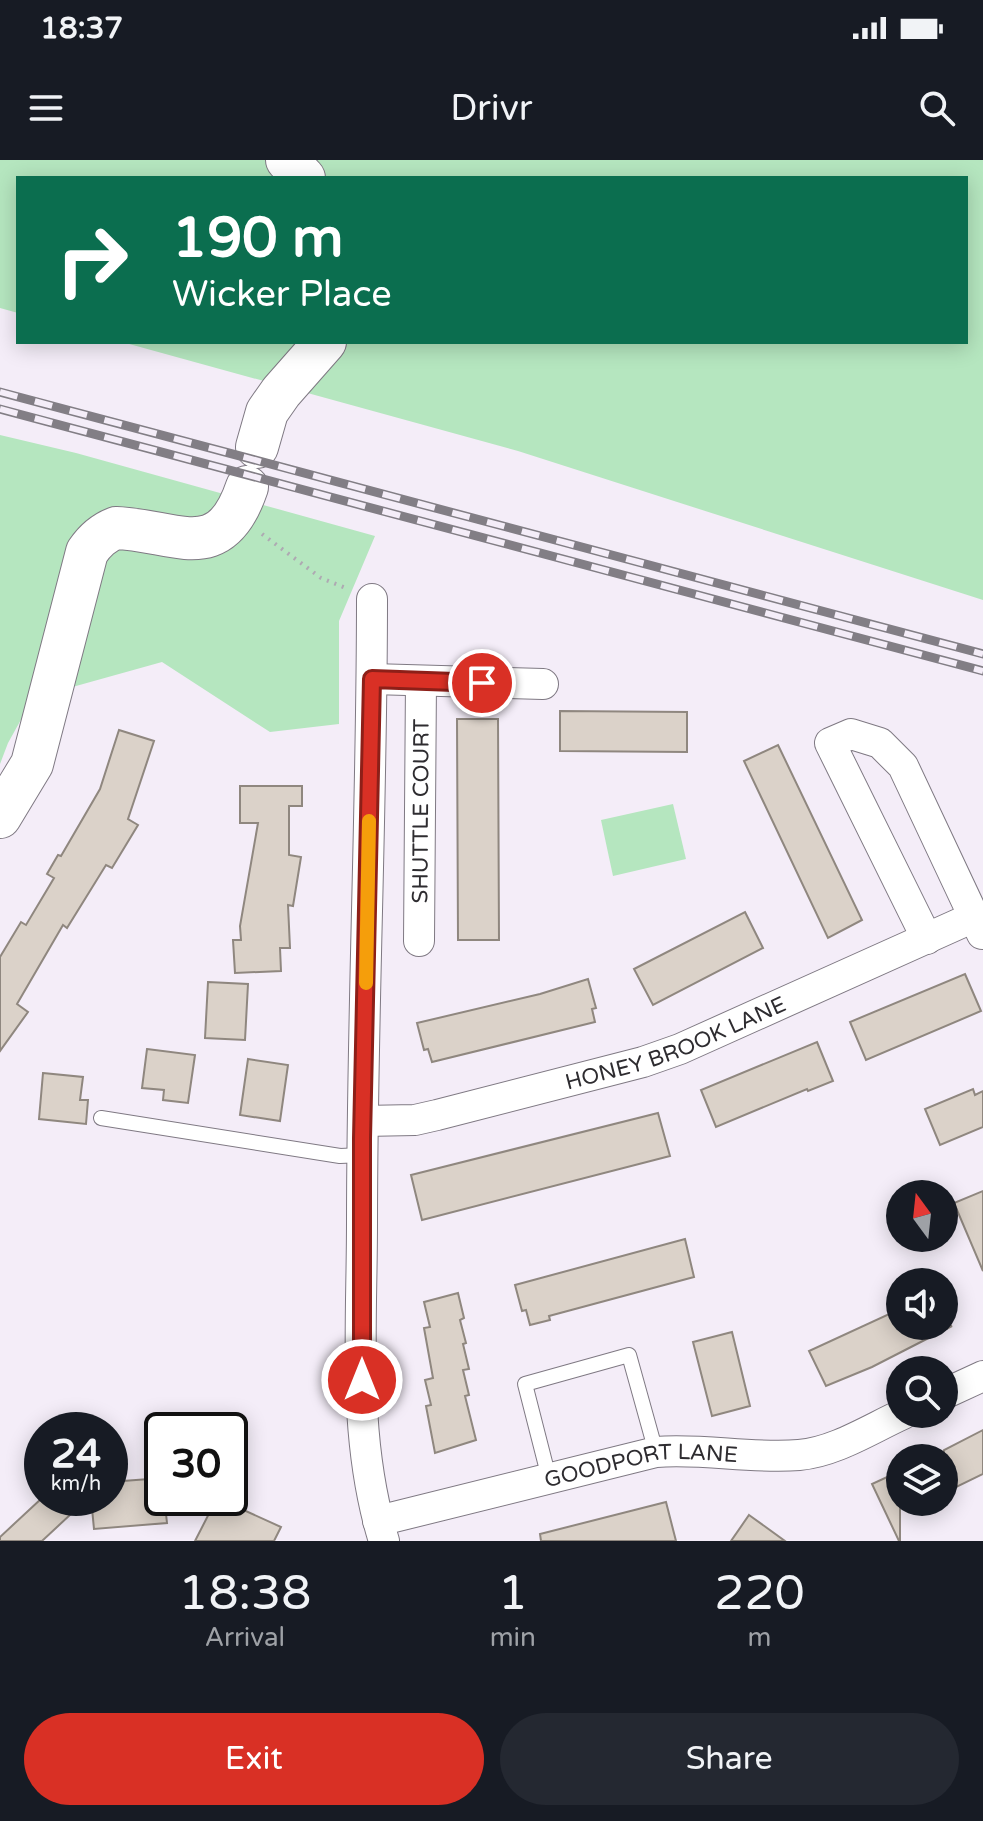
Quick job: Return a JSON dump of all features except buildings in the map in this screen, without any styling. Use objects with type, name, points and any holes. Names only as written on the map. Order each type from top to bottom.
[{"type":"street","points":[[287,160],[302,176]]},
{"type":"street","points":[[257,447],[267,412],[323,344]]},
{"type":"street","points":[[0,817],[32,764],[87,552],[93,542],[116,528],[190,540],[203,538],[224,527],[240,502]]},
{"type":"street","points":[[372,599],[362,1155],[361,1410],[370,1486],[381,1531]]},
{"type":"street","points":[[372,679],[543,684]]},
{"type":"street","name":"SHUTTLE COURT","points":[[419,941],[421,681]]},
{"type":"street","points":[[927,939],[830,743],[851,734],[880,743],[903,766],[979,926]]},
{"type":"street","name":"HONEY BROOK LANE","points":[[363,1121],[415,1120],[643,1062],[680,1049],[927,939],[979,926]]},
{"type":"street","points":[[958,1388],[983,1376]]},
{"type":"street","name":"GOODPORT LANE","points":[[381,1531],[549,1478],[656,1452],[682,1450],[800,1455],[829,1449],[886,1422]]},
{"type":"lane","points":[[101,1118],[340,1156],[362,1155]]},
{"type":"lane","points":[[549,1478],[525,1384],[629,1355],[656,1452]]},
{"type":"path","points":[[240,502],[285,548],[321,578],[372,599]]},
{"type":"green space","points":[[0,160],[983,160],[983,600],[518,451],[129,344],[968,344],[968,176],[16,176],[16,312],[0,308]]},
{"type":"green space","points":[[0,435],[375,536],[339,621],[339,724],[270,732],[162,662],[33,698],[0,764]]},
{"type":"green space","points":[[673,804],[686,859],[613,876],[601,820]]},
{"type":"railway","points":[[0,392],[983,654]]},
{"type":"railway","points":[[0,409],[983,671]]},
{"type":"slow traffic","points":[[366,983],[369,821]]},
{"type":"route","points":[[362,1380],[362,1138],[372,679],[482,683]]}]
